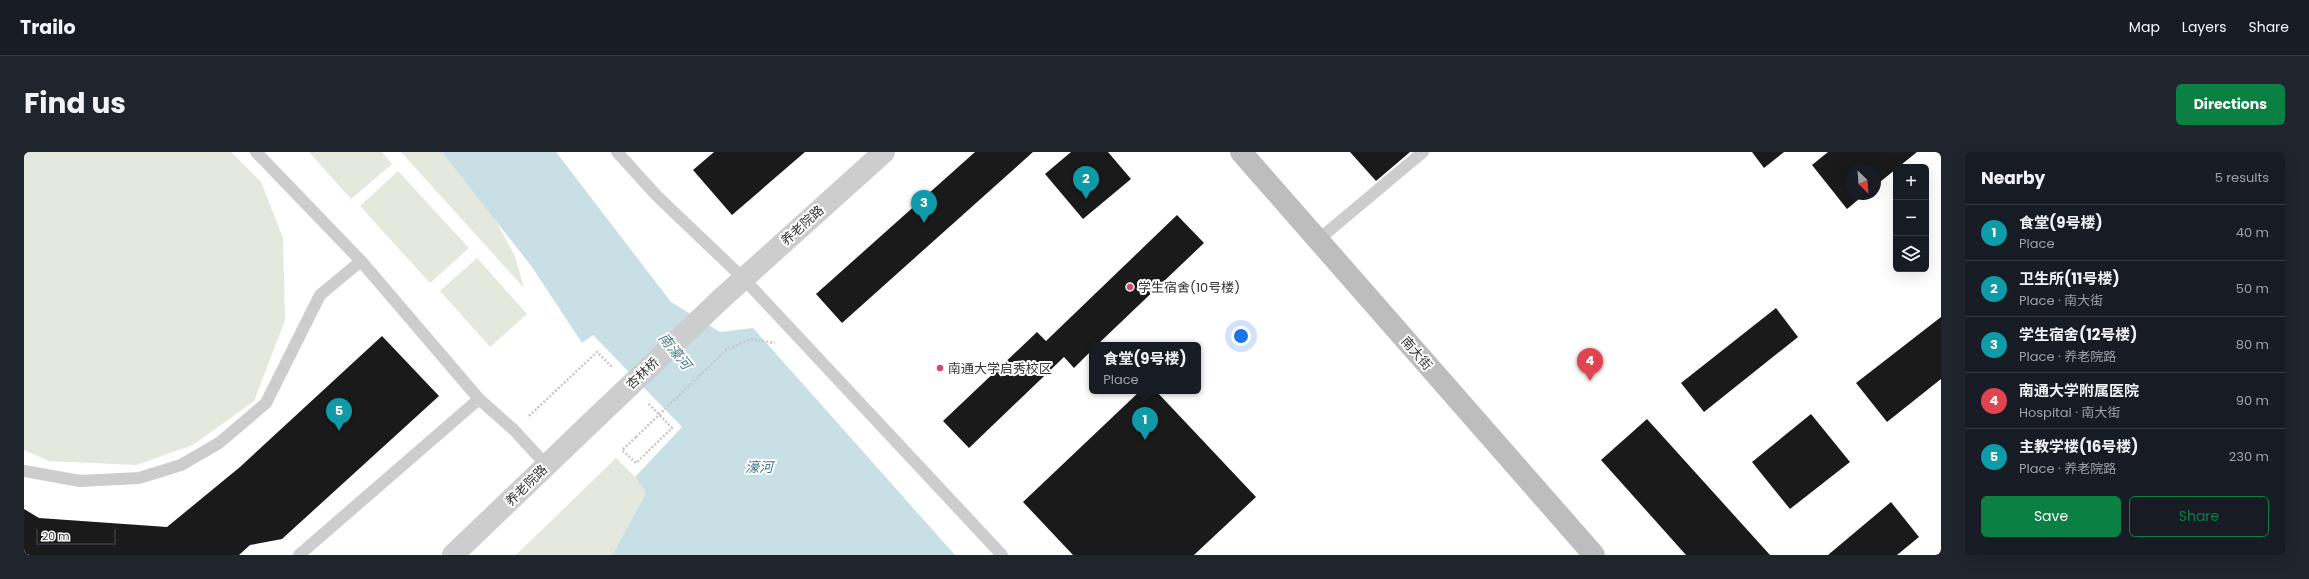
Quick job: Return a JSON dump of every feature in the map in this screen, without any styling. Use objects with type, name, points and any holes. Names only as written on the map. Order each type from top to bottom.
[{"type":"main road","name":"南大街","points":[[1241,152],[1594,555]]},
{"type":"street","name":"养老院路","points":[[721,299],[884,152]]},
{"type":"street","name":"杏林桥","points":[[599,414],[721,299]]},
{"type":"street","name":"养老院路","points":[[453,555],[547,466],[599,414]]},
{"type":"lane","points":[[256,152],[361,261],[479,399],[514,430],[547,466]]},
{"type":"lane","points":[[617,152],[657,196],[744,279],[1002,555]]},
{"type":"lane","points":[[1318,240],[1423,152]]},
{"type":"lane","points":[[24,471],[80,481],[139,478],[182,465],[220,443],[266,403],[320,295],[361,261]]},
{"type":"lane","points":[[299,555],[479,399]]},
{"type":"path","points":[[636,437],[726,350],[751,339],[775,343]]},
{"type":"shaded area","points":[[24,152],[231,152],[261,182],[283,238],[285,320],[254,401],[193,445],[136,465],[49,461],[24,450]]},
{"type":"shaded area","points":[[309,152],[382,152],[392,164],[351,199]]},
{"type":"shaded area","points":[[401,152],[442,152],[491,212],[515,256],[524,288]]},
{"type":"shaded area","points":[[398,171],[469,248],[430,283],[360,206]]},
{"type":"shaded area","points":[[477,258],[527,314],[490,347],[440,291]]},
{"type":"shaded area","points":[[616,458],[635,477],[646,493],[612,555],[516,555]]},
{"type":"water","name":"濠河","points":[[442,152],[556,152],[671,302],[720,332],[753,328],[955,555],[612,555],[646,493],[635,477],[682,427],[593,335],[582,343],[532,267]]},
{"type":"building","points":[[714,152],[805,152],[732,215],[693,170]]},
{"type":"building","points":[[975,152],[1033,152],[842,323],[816,294]]},
{"type":"building","points":[[1071,152],[1108,152],[1131,179],[1083,219],[1045,174]]},
{"type":"building","points":[[1350,152],[1410,152],[1376,181]]},
{"type":"building","points":[[1752,152],[1784,152],[1764,168]]},
{"type":"building","points":[[1828,152],[1917,152],[1902,164],[1893,164],[1893,171],[1881,181],[1881,164],[1845,164],[1845,200],[1858,200],[1847,209],[1812,165]]},
{"type":"building","name":"学生宿舍(10号楼)","points":[[1177,215],[1204,243],[1100,342],[1089,342],[1089,353],[1074,368],[1064,357],[969,448],[943,421],[1037,332],[1046,341]]},
{"type":"building","points":[[1776,308],[1798,337],[1704,412],[1681,383]]},
{"type":"building","points":[[1941,317],[1941,379],[1887,422],[1856,383]]},
{"type":"building","points":[[382,336],[439,396],[282,539],[250,545],[239,555],[24,555],[24,509],[39,518],[167,527],[240,467]]},
{"type":"building","points":[[1137,394],[1159,394],[1256,497],[1194,555],[1073,555],[1023,502]]},
{"type":"building","points":[[1811,414],[1850,462],[1790,509],[1752,462]]},
{"type":"building","points":[[1647,419],[1770,555],[1686,555],[1601,460]]},
{"type":"building","points":[[1891,502],[1919,537],[1897,555],[1828,555]]},
{"type":"place","name":"卫生所(11号楼)","points":[[1086,199]]},
{"type":"place","name":"学生宿舍(12号楼)","points":[[924,223]]},
{"type":"place","name":"学生宿舍(10号楼)","points":[[1130,287]]},
{"type":"place","name":"南通大学启秀校区","points":[[940,368]]},
{"type":"place","name":"南通大学附属医院","points":[[1590,381]]},
{"type":"place","name":"主教学楼(16号楼)","points":[[339,431]]},
{"type":"place","name":"食堂(9号楼)","points":[[1145,440]]},
{"type":"water label","name":"南濠河","points":[[675,351]]}]
